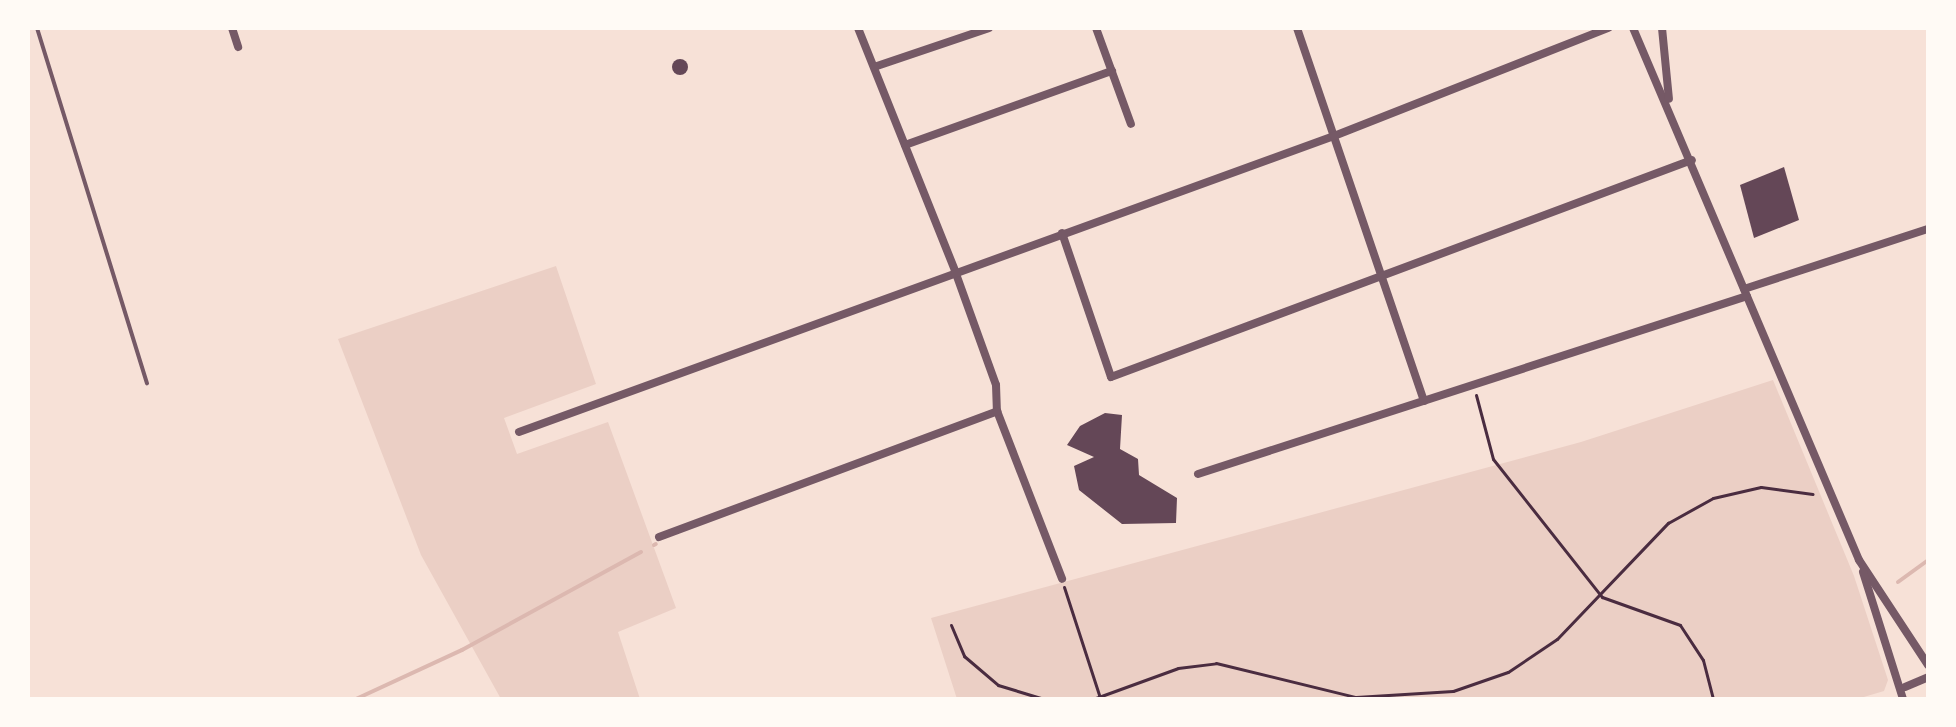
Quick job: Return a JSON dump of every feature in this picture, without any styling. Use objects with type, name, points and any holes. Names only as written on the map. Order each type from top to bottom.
[{"type":"street","points":[[232,28],[238,47]]},
{"type":"street","points":[[858,28],[955,271],[996,385],[997,411],[1062,579]]},
{"type":"street","points":[[874,67],[989,28]]},
{"type":"street","points":[[1096,28],[1131,124]]},
{"type":"street","points":[[1297,28],[1424,401]]},
{"type":"street","points":[[519,432],[955,271],[1334,136],[1608,28]]},
{"type":"street","points":[[1633,28],[1672,111],[1859,560],[1905,687],[1903,699]]},
{"type":"street","points":[[1662,28],[1672,111]]},
{"type":"street","points":[[905,145],[1112,71]]},
{"type":"street","points":[[1062,233],[1111,377],[1692,160]]},
{"type":"street","points":[[1198,474],[1474,385],[1928,229]]},
{"type":"street","points":[[659,537],[997,411]]},
{"type":"street","points":[[1859,560],[1928,665]]},
{"type":"street","points":[[1905,687],[1928,677]]},
{"type":"lane","points":[[37,28],[147,383]]},
{"type":"path","points":[[1474,385],[1493,459],[1602,597],[1680,625],[1703,660],[1713,699]]},
{"type":"path","points":[[1093,699],[1178,668],[1216,663],[1348,697],[1453,691],[1508,672],[1602,597],[1668,523],[1713,498],[1761,487],[1813,494]]},
{"type":"path","points":[[1062,579],[1100,698]]},
{"type":"path","points":[[951,625],[964,656],[998,685],[1044,699]]},
{"type":"shaded area","points":[[556,266],[596,384],[504,418],[517,454],[608,422],[676,608],[618,632],[640,699],[501,699],[421,555],[338,339]]},
{"type":"shaded area","points":[[1773,380],[1854,576],[1888,680],[1884,691],[1857,699],[957,699],[931,618],[1581,442]]},
{"type":"building","points":[[677,59],[683,59],[688,67],[686,73],[677,75],[672,70],[672,64]]},
{"type":"building","points":[[1784,167],[1799,220],[1754,238],[1740,185]]},
{"type":"building","points":[[1105,413],[1122,415],[1120,449],[1138,459],[1139,475],[1177,498],[1176,523],[1122,524],[1079,490],[1074,466],[1094,457],[1067,445],[1080,426]]},
{"type":"waterway","points":[[356,699],[462,650],[641,552]]},
{"type":"waterway","points":[[1898,582],[1928,560]]}]
